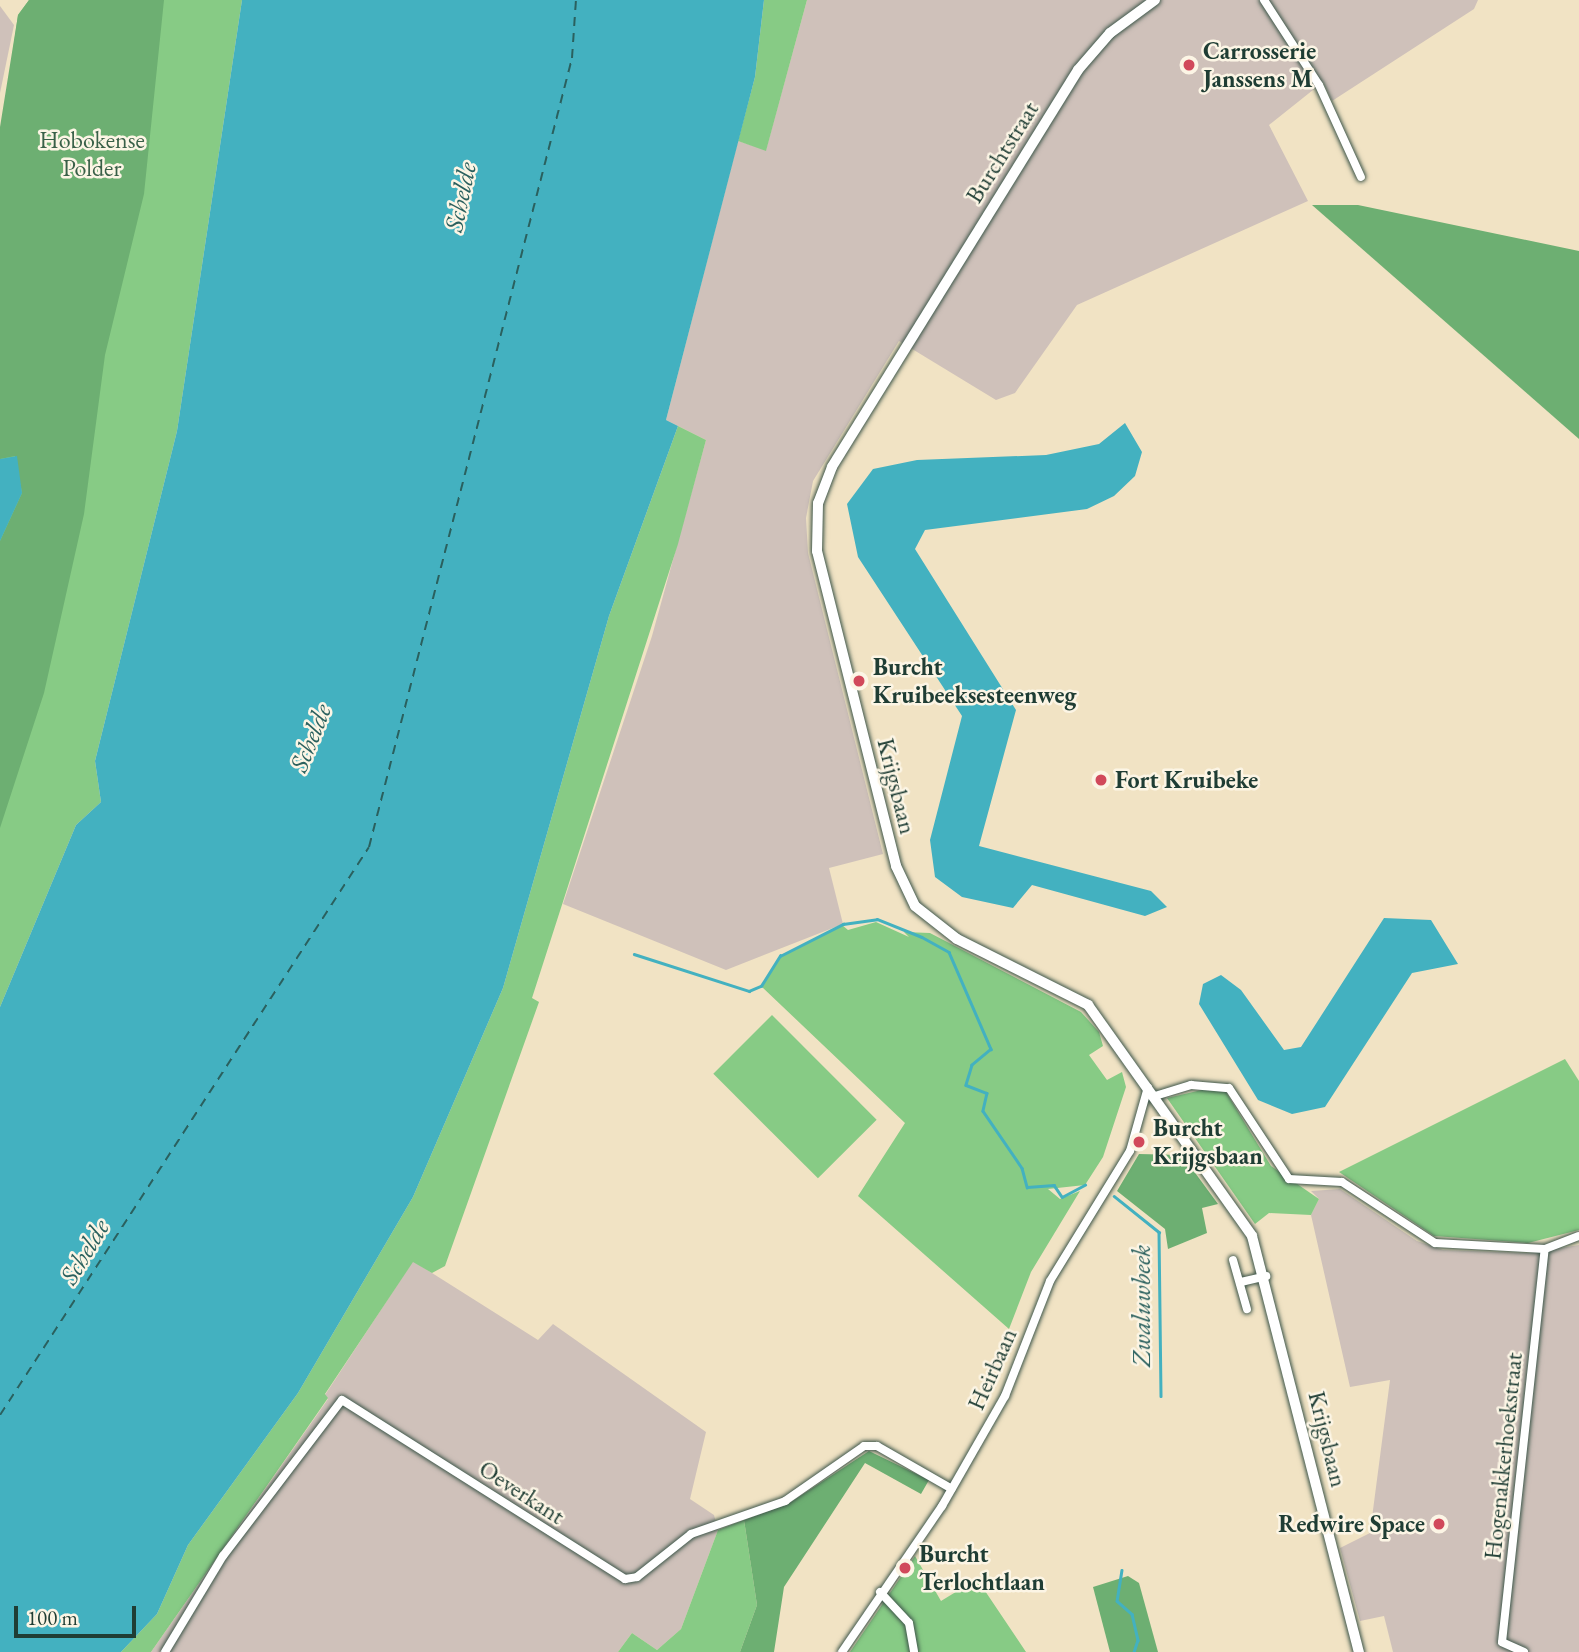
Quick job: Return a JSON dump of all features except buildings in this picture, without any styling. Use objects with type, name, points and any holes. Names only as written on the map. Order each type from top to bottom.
[{"type":"main road","name":"Burchtstraat","points":[[907,345],[1078,69],[1110,33],[1155,0]]},
{"type":"main road","name":"Krijgsbaan","points":[[907,345],[822,484],[816,519],[817,551],[896,866],[915,906],[936,925],[1088,1005],[1252,1236],[1266,1276],[1359,1652]]},
{"type":"street","points":[[1264,0],[1318,85],[1361,177]]},
{"type":"street","points":[[1152,1092],[1191,1085],[1228,1088],[1274,1162],[1304,1184],[1342,1182],[1435,1243],[1545,1249],[1579,1236]]},
{"type":"street","name":"Heirbaan","points":[[842,1652],[952,1489],[1012,1383],[1050,1281],[1130,1150],[1152,1092]]},
{"type":"street","name":"Hogenakkerhoekstraat","points":[[1524,1652],[1502,1642],[1545,1249]]},
{"type":"street","points":[[1233,1260],[1247,1309]]},
{"type":"street","points":[[1241,1282],[1266,1276]]},
{"type":"street","name":"Oeverkant","points":[[165,1652],[223,1556],[342,1400],[625,1579],[637,1577],[691,1534],[785,1501],[864,1446],[877,1447],[952,1489]]},
{"type":"street","points":[[880,1592],[909,1623],[915,1652]]},
{"type":"shaded area","points":[[807,0],[1478,0],[1474,9],[1332,101],[1323,82],[1269,125],[1308,201],[1077,305],[1015,393],[996,400],[899,341],[813,481],[806,518],[808,553],[883,854],[829,868],[843,924],[726,970],[563,904],[652,636],[706,440],[666,420],[738,141],[766,150]]},
{"type":"shaded area","points":[[0,6],[14,25],[0,93]]},
{"type":"shaded area","points":[[1340,1189],[1417,1241],[1443,1250],[1529,1253],[1579,1245],[1579,1652],[1393,1652],[1384,1616],[1360,1621],[1340,1548],[1370,1533],[1390,1380],[1350,1387],[1311,1215],[1319,1199],[1311,1191]]},
{"type":"shaded area","points":[[413,1261],[538,1340],[553,1324],[706,1432],[690,1499],[714,1515],[718,1530],[681,1629],[657,1650],[632,1633],[618,1652],[151,1652],[328,1399],[325,1395]]},
{"type":"green space","name":"Hobokense Polder","points":[[29,0],[242,0],[177,431],[95,761],[101,802],[76,825],[0,1007],[0,141],[18,15]]},
{"type":"green space","name":"Hobokense Polder","points":[[29,0],[164,0],[144,194],[105,355],[84,514],[44,693],[0,828],[0,541],[22,493],[15,456],[0,459],[0,127],[18,15]]},
{"type":"green space","points":[[764,0],[807,0],[766,151],[738,141],[755,77]]},
{"type":"green space","points":[[1312,205],[1358,205],[1579,251],[1579,439]]},
{"type":"green space","points":[[678,426],[706,440],[678,544],[532,998],[539,1002],[445,1266],[432,1273],[413,1262],[325,1394],[328,1398],[151,1652],[121,1652],[157,1614],[188,1545],[298,1393],[413,1197],[503,988],[609,616]]},
{"type":"green space","points":[[876,922],[909,937],[904,932],[930,933],[1081,1012],[1099,1032],[1103,1046],[1089,1055],[1107,1080],[1122,1072],[1126,1087],[1103,1157],[1085,1185],[1048,1189],[1060,1199],[1080,1191],[1031,1272],[1009,1329],[858,1196],[905,1123],[761,986],[780,956],[842,925],[848,930]]},
{"type":"green space","points":[[772,1015],[877,1120],[818,1178],[713,1074]]},
{"type":"green space","points":[[1565,1059],[1579,1081],[1579,1230],[1528,1243],[1434,1236],[1339,1172]]},
{"type":"green space","points":[[1206,1089],[1226,1092],[1271,1166],[1319,1199],[1311,1215],[1269,1213],[1255,1224],[1167,1098]]},
{"type":"green space","points":[[1139,1154],[1182,1155],[1218,1204],[1202,1208],[1207,1233],[1168,1249],[1165,1229],[1117,1191]]},
{"type":"green space","points":[[869,1451],[929,1480],[921,1494],[865,1463],[784,1587],[774,1652],[740,1652],[757,1605],[744,1520],[788,1504]]},
{"type":"green space","points":[[744,1520],[757,1605],[740,1652],[618,1652],[632,1633],[657,1650],[681,1629],[718,1530]]},
{"type":"green space","points":[[915,1556],[941,1601],[977,1579],[1026,1652],[850,1652]]},
{"type":"green space","points":[[1128,1576],[1139,1583],[1158,1652],[1110,1652],[1093,1587]]},
{"type":"water","name":"Schelde","points":[[242,0],[764,0],[755,77],[666,420],[678,426],[609,616],[503,988],[413,1197],[298,1393],[188,1545],[157,1614],[121,1652],[0,1652],[0,1007],[76,825],[101,802],[95,761],[177,431]]},
{"type":"water","points":[[1125,423],[1142,452],[1135,476],[1114,496],[1087,509],[925,530],[915,549],[1016,710],[979,846],[1151,891],[1167,907],[1145,916],[1032,885],[1013,908],[962,897],[935,877],[930,840],[962,716],[858,557],[847,504],[873,469],[917,460],[1046,455],[1099,444]]},
{"type":"water","points":[[17,456],[22,493],[0,541],[0,459]]},
{"type":"water","points":[[1384,918],[1431,920],[1458,964],[1412,973],[1325,1107],[1292,1114],[1258,1100],[1199,1004],[1203,984],[1221,975],[1241,990],[1284,1050],[1301,1047]]},
{"type":"waterway","name":"Zwaluwbeek","points":[[634,954],[749,991],[761,986],[780,956],[843,924],[877,919],[922,937],[949,952],[991,1049],[972,1065],[966,1085],[987,1093],[983,1111],[1022,1168],[1027,1187],[1054,1185],[1062,1197],[1085,1185]]},
{"type":"waterway","name":"Zwaluwbeek","points":[[1114,1196],[1159,1232],[1161,1396]]},
{"type":"waterway","name":"Zwaluwbeek","points":[[1122,1570],[1117,1601],[1132,1614],[1138,1640],[1134,1652]]},
{"type":"ferry route","points":[[0,1415],[369,847],[572,58],[576,0]]},
{"type":"place","name":"Carrosserie Janssens M","points":[[1189,65]]},
{"type":"place","name":"Burcht Kruibeeksesteenweg","points":[[859,681]]},
{"type":"place","name":"Fort Kruibeke","points":[[1101,780]]},
{"type":"place","name":"Burcht Krijgsbaan","points":[[1139,1142]]},
{"type":"place","name":"Redwire Space","points":[[1439,1524]]},
{"type":"place","name":"Burcht Terlochtlaan","points":[[905,1568]]}]
